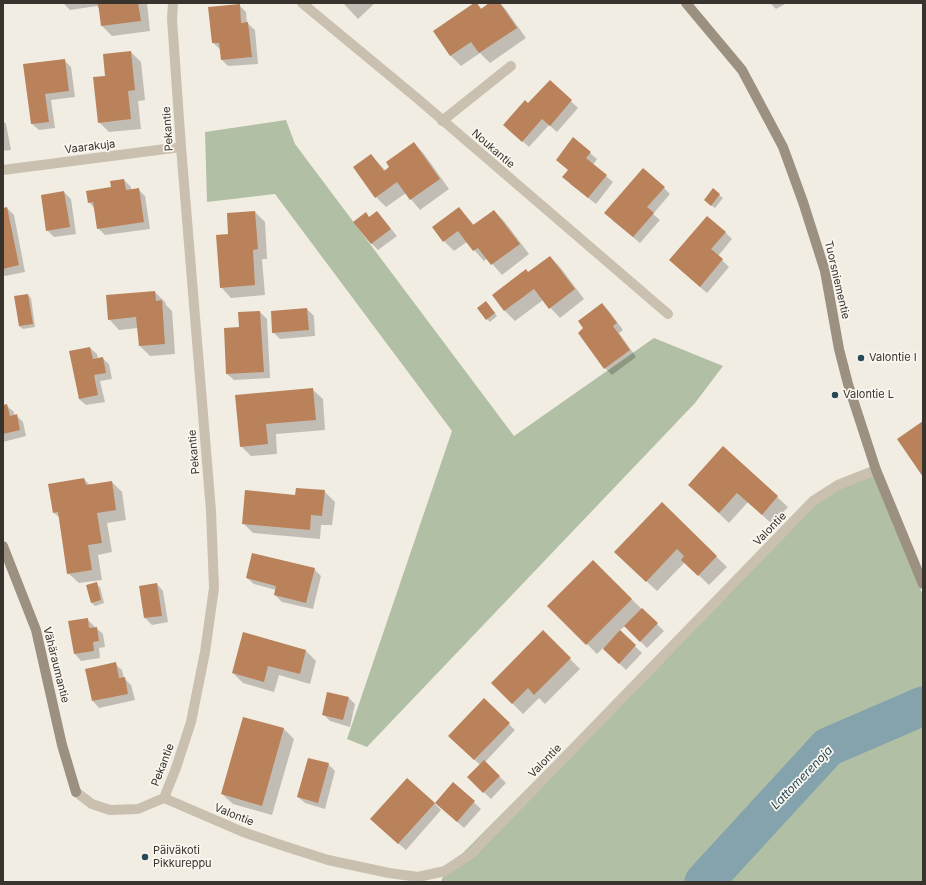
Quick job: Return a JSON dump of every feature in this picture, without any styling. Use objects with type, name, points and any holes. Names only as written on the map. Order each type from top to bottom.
[{"type":"main road","name":"Tuorsniementie","points":[[686,3],[742,70],[783,147],[803,202],[825,271],[839,349],[848,384],[876,470],[923,584]]},
{"type":"main road","name":"Vähäraumantie","points":[[3,546],[36,630],[62,745],[76,792]]},
{"type":"street","name":"Pekantie","points":[[76,792],[92,804],[110,810],[138,809],[164,798],[176,768],[190,722],[205,652],[214,588],[211,511],[181,147],[172,20],[173,3]]},
{"type":"street","name":"Noukantie","points":[[302,3],[668,314]]},
{"type":"street","points":[[442,121],[511,66]]},
{"type":"street","name":"Vaarakuja","points":[[3,170],[181,147]]},
{"type":"street","name":"Valontie","points":[[164,798],[243,832],[328,860],[389,873],[418,877],[445,871],[472,853],[813,502],[838,485],[876,470]]},
{"type":"green space","points":[[286,120],[295,144],[514,436],[654,338],[723,366],[695,403],[367,747],[347,739],[452,431],[275,194],[207,202],[205,132]]},
{"type":"green space","points":[[876,470],[923,596],[923,882],[441,882],[445,871],[813,501]]},
{"type":"building","points":[[98,3],[138,3],[141,21],[101,26]]},
{"type":"building","points":[[474,3],[477,3],[481,9],[489,3],[500,3],[517,28],[479,53],[471,42],[450,56],[433,31]]},
{"type":"building","points":[[240,4],[241,23],[248,22],[252,57],[221,60],[219,43],[212,43],[208,7]]},
{"type":"building","points":[[131,51],[135,90],[128,91],[131,119],[98,123],[93,77],[105,76],[103,54]]},
{"type":"building","points":[[65,59],[69,91],[45,94],[49,122],[31,124],[23,64]]},
{"type":"building","points":[[550,80],[572,100],[550,126],[542,119],[522,142],[503,125],[525,100],[528,103]]},
{"type":"building","points":[[573,137],[591,152],[586,158],[607,175],[588,198],[562,177],[568,170],[556,160]]},
{"type":"building","points":[[414,142],[440,179],[410,200],[397,182],[375,198],[353,167],[371,154],[384,171],[389,167],[386,162]]},
{"type":"building","points":[[643,168],[665,187],[647,207],[654,213],[633,237],[604,213]]},
{"type":"building","points":[[124,179],[126,190],[139,188],[144,222],[97,229],[93,202],[88,203],[86,191],[111,187],[110,181]]},
{"type":"building","points":[[713,188],[720,194],[711,206],[704,200]]},
{"type":"building","points":[[64,191],[70,227],[46,231],[41,195]]},
{"type":"building","points":[[7,207],[19,265],[3,269],[3,208]]},
{"type":"building","points":[[459,207],[473,225],[494,210],[520,244],[491,265],[478,248],[473,251],[458,231],[443,242],[432,227]]},
{"type":"building","points":[[255,211],[258,249],[253,250],[255,285],[220,288],[216,235],[228,234],[227,213]]},
{"type":"building","points":[[377,211],[391,229],[371,244],[353,222],[366,212],[369,217]]},
{"type":"building","points":[[707,216],[726,232],[711,249],[723,259],[700,287],[669,260]]},
{"type":"building","points":[[550,256],[575,289],[549,309],[534,289],[504,311],[492,295],[526,269],[528,272]]},
{"type":"building","points":[[155,291],[156,301],[162,300],[165,344],[139,346],[136,317],[108,320],[106,295]]},
{"type":"building","points":[[28,294],[33,324],[19,326],[14,296]]},
{"type":"building","points":[[486,301],[495,313],[486,320],[477,308]]},
{"type":"building","points":[[602,303],[617,323],[613,326],[630,350],[604,369],[578,333],[583,328],[578,321]]},
{"type":"building","points":[[307,308],[309,330],[272,333],[271,311]]},
{"type":"building","points":[[260,311],[264,372],[226,374],[224,328],[239,327],[238,312]]},
{"type":"building","points":[[90,347],[93,359],[103,357],[106,373],[94,375],[98,395],[79,399],[69,351]]},
{"type":"building","points":[[313,388],[316,420],[266,424],[268,444],[240,447],[235,395]]},
{"type":"building","points":[[7,404],[10,416],[17,414],[20,430],[3,434],[3,405]]},
{"type":"building","points":[[923,421],[923,477],[897,439]]},
{"type":"building","points":[[723,446],[778,496],[762,515],[737,493],[719,513],[688,485]]},
{"type":"building","points":[[84,478],[86,485],[112,481],[116,510],[97,513],[102,543],[88,545],[92,570],[67,574],[58,512],[53,513],[48,484]]},
{"type":"building","points":[[296,488],[325,490],[322,516],[311,515],[310,530],[242,524],[245,490],[295,495]]},
{"type":"building","points":[[662,502],[717,556],[698,576],[681,560],[684,556],[677,549],[646,582],[614,552]]},
{"type":"building","points":[[252,553],[315,568],[306,603],[274,595],[276,586],[246,578]]},
{"type":"building","points":[[593,560],[632,599],[586,645],[547,606]]},
{"type":"building","points":[[97,582],[101,600],[91,603],[86,585]]},
{"type":"building","points":[[157,583],[162,616],[144,618],[139,586]]},
{"type":"building","points":[[642,608],[658,623],[640,642],[624,626]]},
{"type":"building","points":[[88,618],[89,628],[97,627],[99,641],[93,642],[94,651],[74,654],[68,621]]},
{"type":"building","points":[[543,630],[571,658],[534,695],[528,688],[512,704],[491,683]]},
{"type":"building","points":[[620,630],[636,645],[619,664],[603,649]]},
{"type":"building","points":[[243,632],[306,650],[300,674],[268,666],[264,682],[232,673]]},
{"type":"building","points":[[116,662],[119,678],[125,677],[128,694],[92,701],[85,669]]},
{"type":"building","points":[[327,692],[349,697],[343,720],[322,715]]},
{"type":"building","points":[[484,698],[510,723],[474,760],[448,736]]},
{"type":"building","points":[[243,717],[284,728],[262,806],[221,794]]},
{"type":"building","points":[[308,758],[329,763],[318,803],[297,797]]},
{"type":"building","points":[[484,760],[500,776],[483,793],[467,777]]},
{"type":"building","points":[[407,778],[435,803],[398,844],[370,819]]},
{"type":"building","points":[[453,782],[475,801],[457,822],[435,803]]},
{"type":"waterway","name":"Lattomerenoja","points":[[704,882],[828,747],[923,706]]},
{"type":"place","name":"Valontie I","points":[[861,358]]},
{"type":"place","name":"Valontie L","points":[[835,395]]},
{"type":"place","name":"Päiväkoti Pikkureppu","points":[[145,857]]}]
